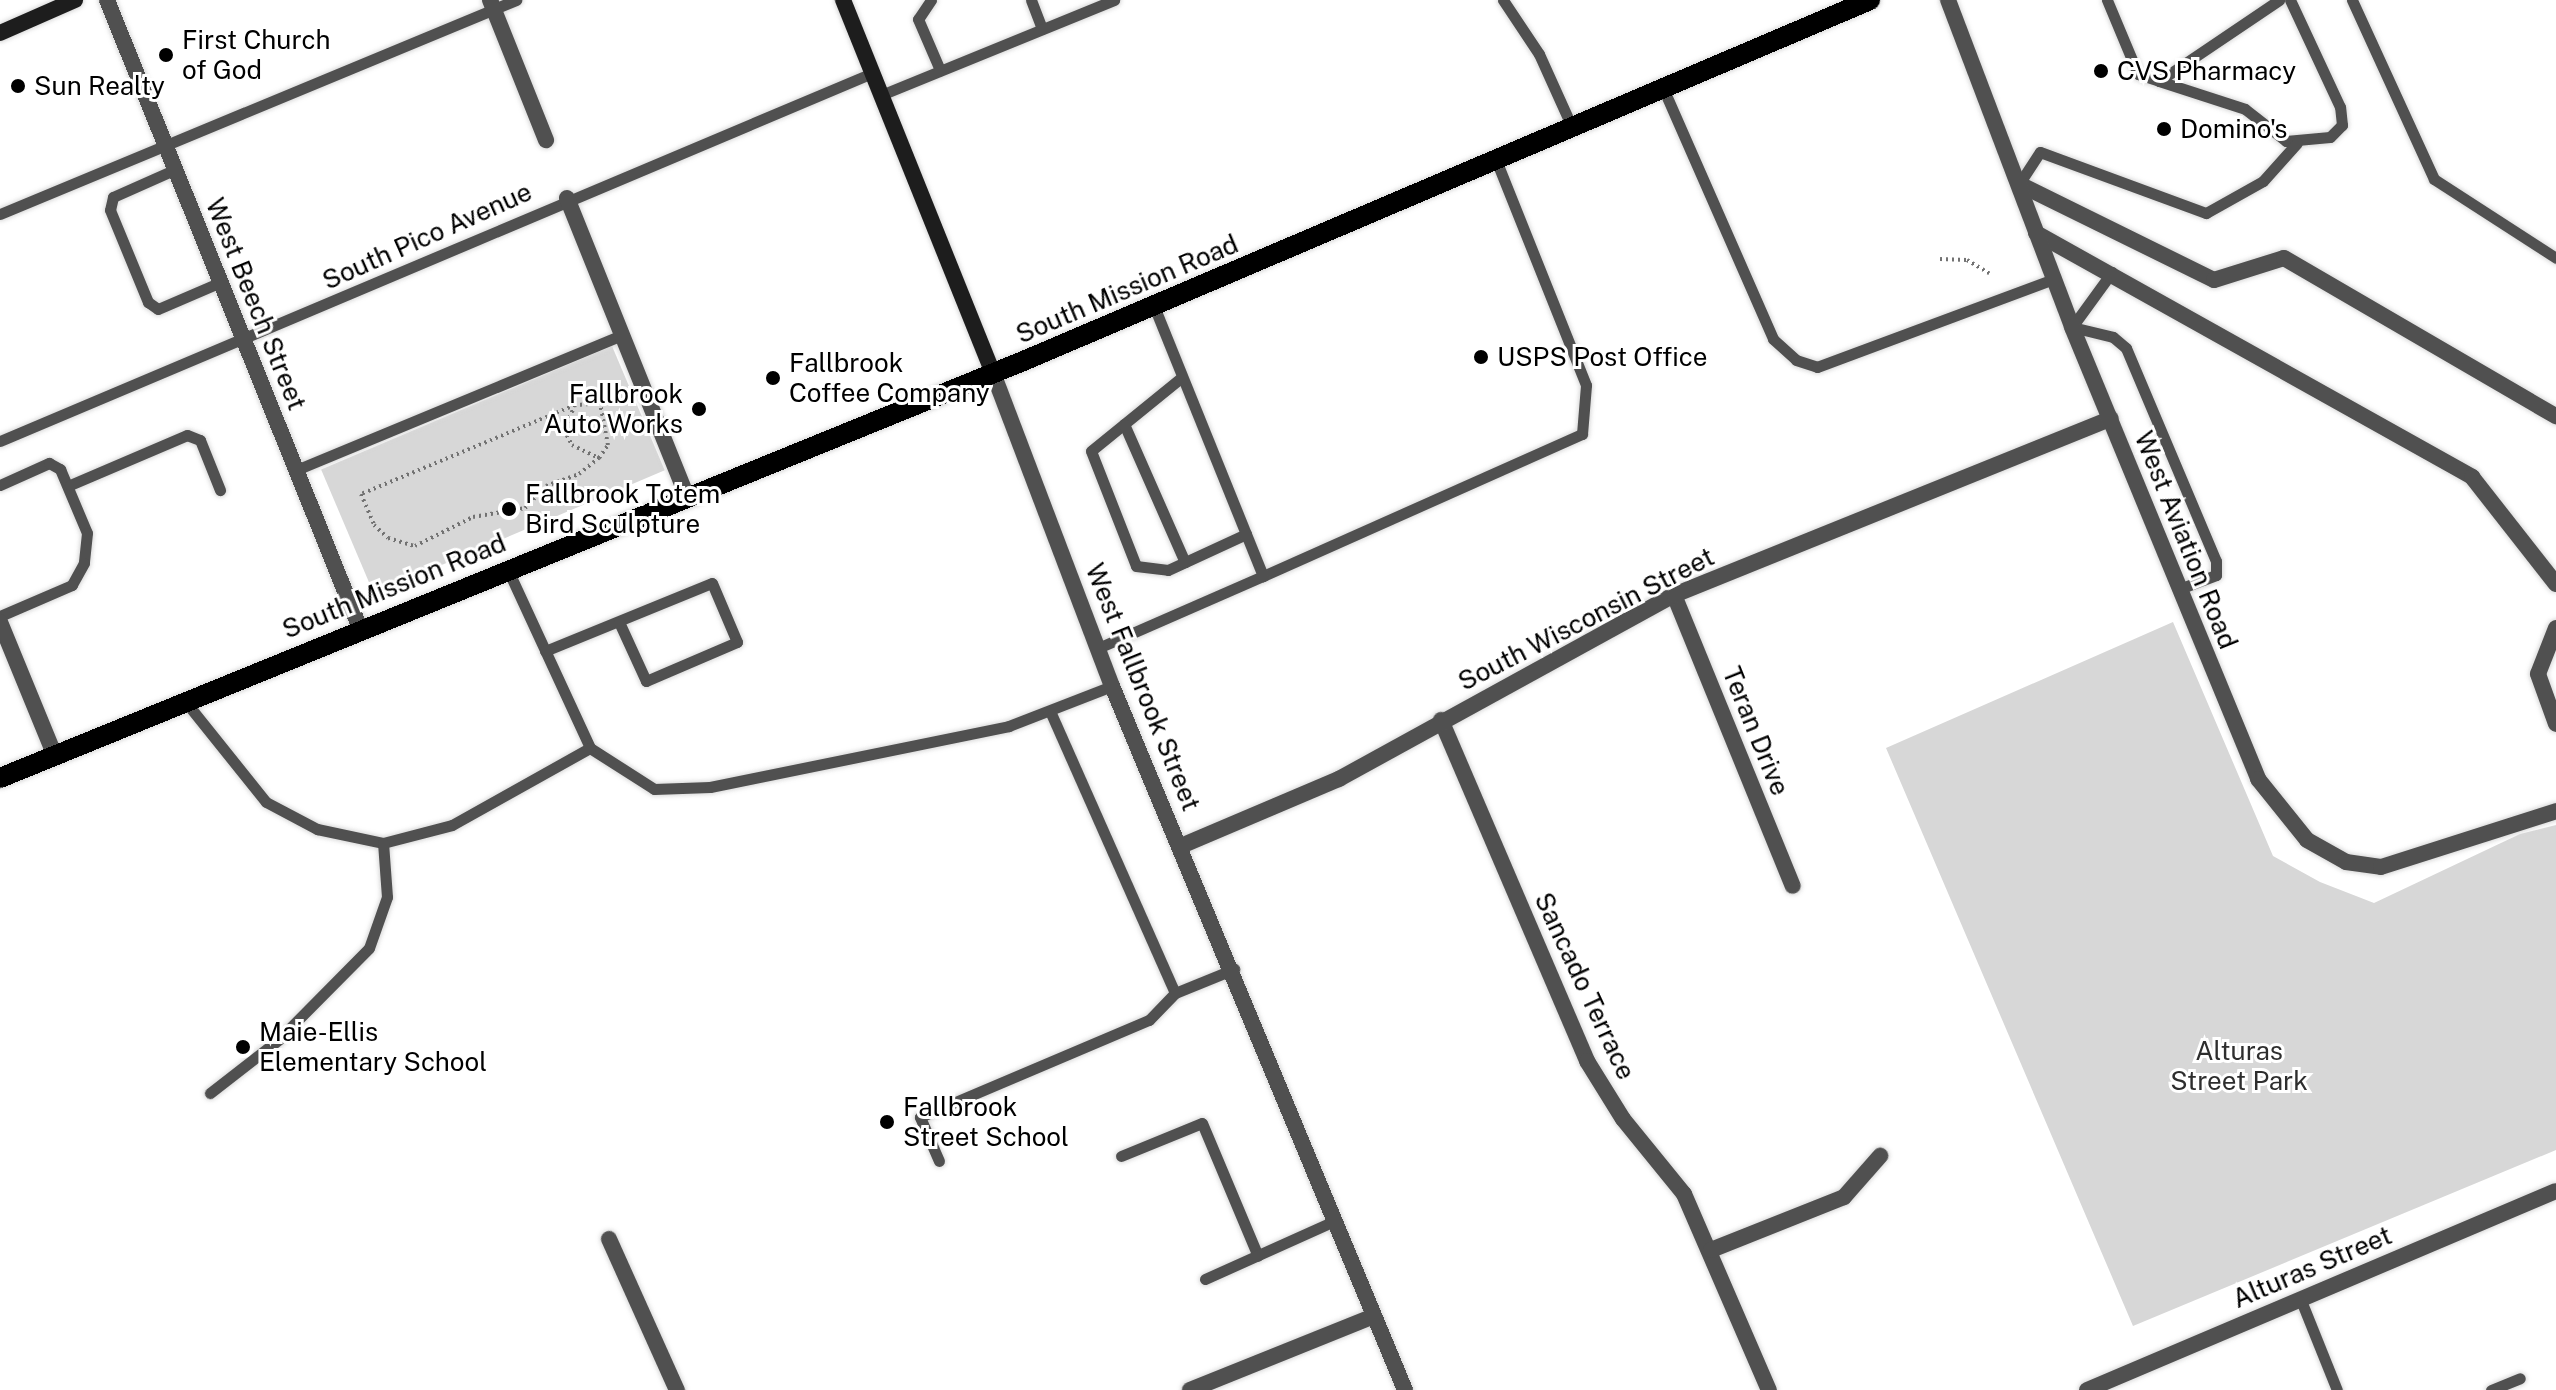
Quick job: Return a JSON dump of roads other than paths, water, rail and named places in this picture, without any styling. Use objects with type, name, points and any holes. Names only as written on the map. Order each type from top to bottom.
[{"type":"main road","points":[[0,33],[75,0]]},
{"type":"main road","name":"West Fallbrook Street","points":[[843,0],[993,373]]},
{"type":"main road","name":"South Mission Road","points":[[0,778],[359,626],[688,499],[993,373],[1870,0]]},
{"type":"street","name":"West Beech Street","points":[[107,0],[359,626]]},
{"type":"street","name":"West Aviation Road","points":[[1948,0],[2072,327],[2258,779],[2307,840],[2346,862],[2381,867],[2556,811]]},
{"type":"street","points":[[492,4],[546,140]]},
{"type":"street","points":[[2019,184],[2214,280],[2284,258],[2556,416]]},
{"type":"street","points":[[567,198],[688,499]]},
{"type":"street","points":[[2036,233],[2112,272],[2472,477],[2556,584]]},
{"type":"street","name":"West Fallbrook Street","points":[[993,373],[1112,686],[1234,969],[1405,1390]]},
{"type":"street","name":"South Wisconsin Street","points":[[1181,846],[1339,779],[1441,720],[1674,595],[2111,418]]},
{"type":"street","name":"Teran Drive","points":[[1674,595],[1793,886]]},
{"type":"street","points":[[0,622],[55,756]]},
{"type":"street","points":[[2556,628],[2538,674],[2556,724]]},
{"type":"street","name":"Sancado Terrace","points":[[1441,720],[1587,1061],[1623,1119],[1684,1194],[1711,1250],[1769,1390]]},
{"type":"street","points":[[1711,1250],[1844,1197],[1880,1156]]},
{"type":"street","name":"Alturas Street","points":[[2087,1390],[2556,1191]]},
{"type":"street","points":[[609,1239],[677,1390]]},
{"type":"street","points":[[1190,1390],[1374,1316]]},
{"type":"lane","points":[[0,214],[167,146],[492,4],[516,0]]},
{"type":"lane","points":[[909,0],[926,4],[918,19],[940,70]]},
{"type":"lane","points":[[1031,0],[1042,29]]},
{"type":"lane","points":[[881,95],[1098,3],[1114,0]]},
{"type":"lane","points":[[1503,0],[1539,54],[1572,127]]},
{"type":"lane","points":[[2107,0],[2138,74],[2206,92],[2297,143],[2313,143],[2342,125],[2321,57],[2290,0]]},
{"type":"lane","points":[[2159,81],[2279,0]]},
{"type":"lane","points":[[2352,0],[2434,179],[2556,258]]},
{"type":"lane","name":"South Pico Avenue","points":[[0,441],[244,340],[567,198],[872,73]]},
{"type":"lane","points":[[1663,88],[1773,339],[1796,360],[1817,367],[2053,279]]},
{"type":"lane","points":[[2019,184],[2040,152],[2206,213],[2263,181],[2297,143]]},
{"type":"lane","points":[[1098,648],[1582,434],[1586,385],[1496,160]]},
{"type":"lane","points":[[176,169],[113,197],[110,210],[148,302],[158,309],[221,282]]},
{"type":"lane","points":[[2112,272],[2072,327],[2113,337],[2126,348],[2216,561],[2216,575],[2180,589]]},
{"type":"lane","points":[[1154,306],[1263,576]]},
{"type":"lane","points":[[296,470],[622,335]]},
{"type":"lane","points":[[1182,377],[1091,451],[1136,566],[1154,574],[1246,534]]},
{"type":"lane","points":[[1124,424],[1185,562]]},
{"type":"lane","points":[[70,485],[187,435],[200,440],[220,490]]},
{"type":"lane","points":[[0,485],[49,463],[70,485],[87,533],[80,577],[0,616]]},
{"type":"lane","points":[[506,568],[590,748],[654,789],[710,787],[1050,711],[1112,686]]},
{"type":"lane","points":[[545,651],[712,583],[737,642],[646,681],[619,622]]},
{"type":"lane","points":[[185,701],[266,802],[317,829],[383,843],[452,825],[590,748]]},
{"type":"lane","points":[[1050,711],[1175,993]]},
{"type":"lane","points":[[210,1093],[278,1040],[369,948],[387,897],[383,843]]},
{"type":"lane","points":[[939,1161],[920,1117],[1149,1020],[1175,993],[1234,969]]},
{"type":"lane","points":[[1121,1156],[1202,1123],[1258,1256]]},
{"type":"lane","points":[[1205,1279],[1336,1220]]},
{"type":"lane","points":[[2300,1298],[2337,1390]]},
{"type":"lane","points":[[2491,1390],[2520,1378]]},
{"type":"place","name":"First Church of God","points":[[166,55]]},
{"type":"place","name":"CVS Pharmacy","points":[[2101,71]]},
{"type":"place","name":"Sun Realty","points":[[18,86]]},
{"type":"place","name":"Domino's","points":[[2164,129]]},
{"type":"place","name":"USPS Post Office","points":[[1481,357]]},
{"type":"place","name":"Fallbrook Coffee Company","points":[[773,378]]},
{"type":"place","name":"Fallbrook Auto Works","points":[[699,409]]},
{"type":"place","name":"Fallbrook Totem Bird Sculpture","points":[[509,509]]},
{"type":"place","name":"Maie-Ellis Elementary School","points":[[243,1047]]},
{"type":"place","name":"Fallbrook Street School","points":[[887,1122]]},
{"type":"park label","name":"Alturas Street Park","points":[[2239,1066]]}]
